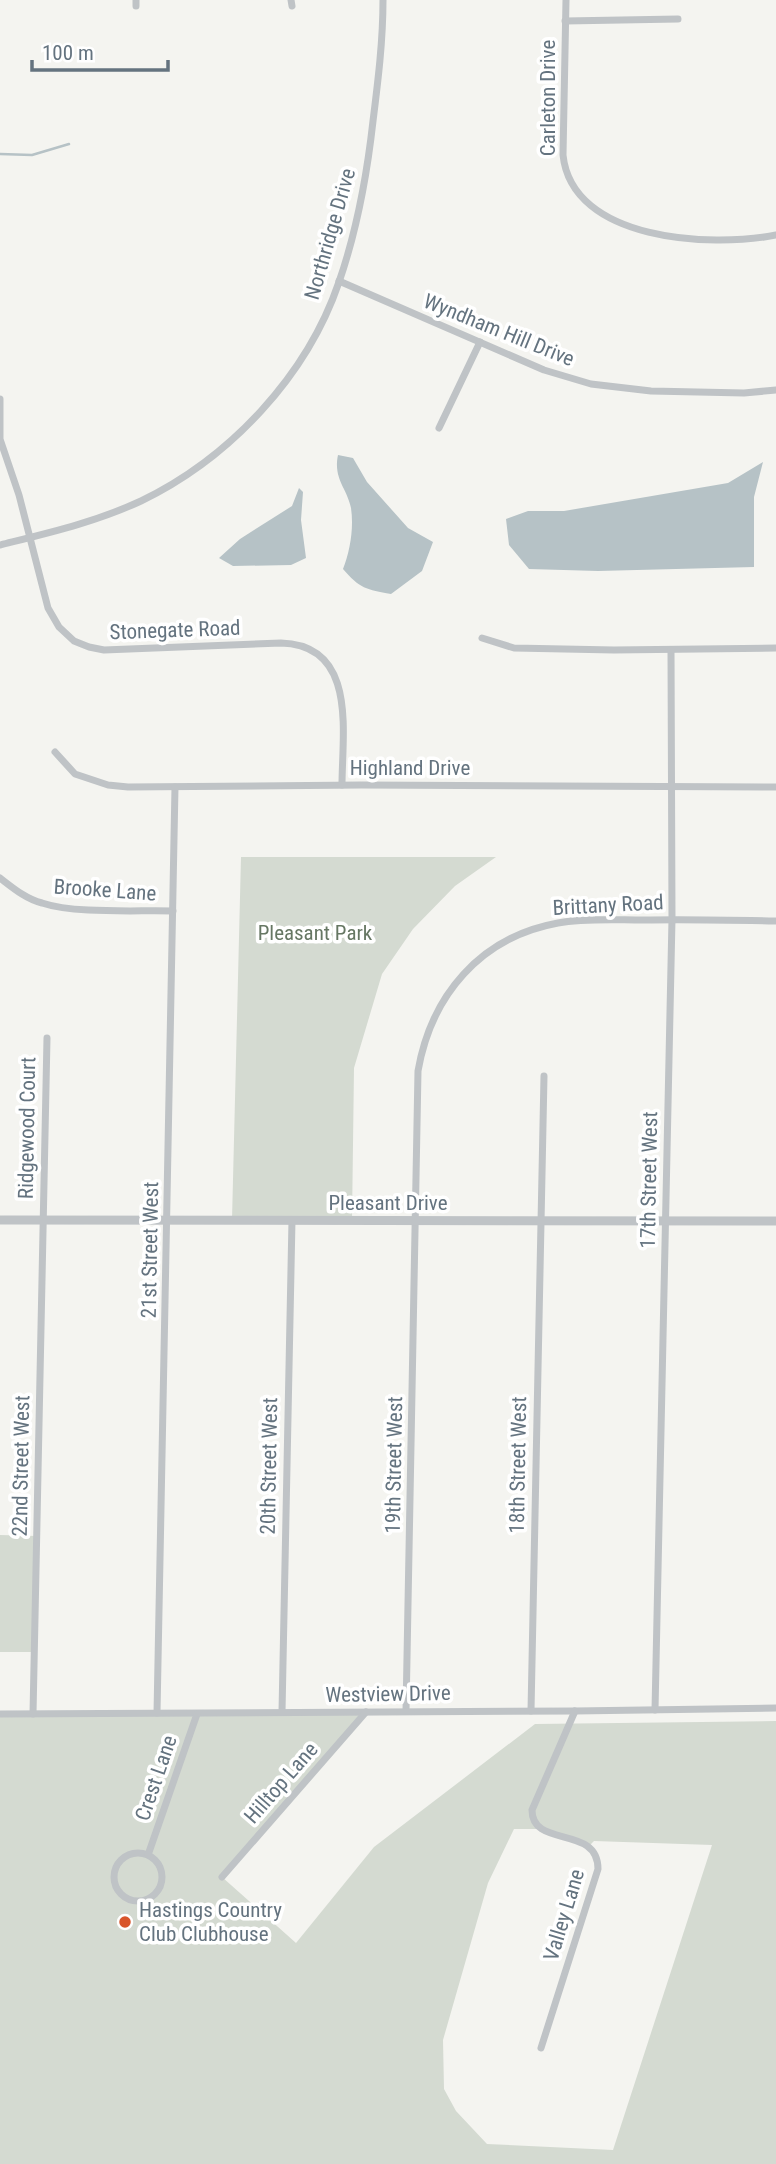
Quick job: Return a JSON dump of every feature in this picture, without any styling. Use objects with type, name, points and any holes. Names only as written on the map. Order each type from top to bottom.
[{"type":"street","name":"Northridge Drive","points":[[0,545],[77,526],[129,506],[166,487],[212,456],[254,418],[290,374],[313,338],[339,281],[365,178],[382,51],[383,0]]},
{"type":"street","name":"Carleton Drive","points":[[566,0],[564,161],[570,179],[589,205],[620,222],[670,236],[736,239],[776,235]]},
{"type":"street","points":[[565,21],[678,19]]},
{"type":"street","name":"Wyndham Hill Drive","points":[[339,281],[552,373],[607,387],[639,391],[712,393],[776,390]]},
{"type":"street","points":[[439,428],[480,342]]},
{"type":"street","name":"Stonegate Road","points":[[0,399],[0,439],[51,613],[59,627],[74,641],[104,650],[281,643],[298,645],[319,656],[332,668],[340,684],[342,785]]},
{"type":"street","points":[[482,638],[514,648],[776,648]]},
{"type":"street","name":"17th Street West","points":[[655,1710],[671,919],[671,650]]},
{"type":"street","name":"Highland Drive","points":[[55,752],[75,774],[90,780],[128,787],[776,787]]},
{"type":"street","name":"21st Street West","points":[[157,1713],[175,787]]},
{"type":"street","name":"Brooke Lane","points":[[0,878],[41,903],[71,909],[173,911]]},
{"type":"street","name":"Brittany Road","points":[[416,1220],[418,1071],[427,1034],[452,986],[484,956],[527,931],[580,920],[776,920]]},
{"type":"street","name":"Ridgewood Court","points":[[43,1220],[47,1038]]},
{"type":"street","name":"18th Street West","points":[[531,1711],[544,1076]]},
{"type":"street","name":"Pleasant Drive","points":[[0,1220],[776,1221]]},
{"type":"street","name":"22nd Street West","points":[[33,1714],[43,1220]]},
{"type":"street","name":"20th Street West","points":[[282,1712],[292,1220]]},
{"type":"street","name":"19th Street West","points":[[406,1711],[416,1220]]},
{"type":"street","name":"Westview Drive","points":[[0,1714],[776,1708]]},
{"type":"street","name":"Valley Lane","points":[[541,2048],[598,1869],[595,1851],[589,1846],[541,1829],[532,1817],[532,1810],[575,1711]]},
{"type":"street","name":"Hilltop Lane","points":[[222,1877],[366,1712]]},
{"type":"street","name":"Crest Lane","points":[[148,1855],[197,1713]]},
{"type":"street","points":[[141,1853],[148,1855],[156,1860],[161,1868],[162,1885],[152,1897],[131,1900],[116,1887],[116,1869],[125,1857],[141,1853]]},
{"type":"green space","name":"Pleasant Park","points":[[241,857],[496,857],[455,886],[413,929],[382,974],[354,1068],[352,1220],[232,1220]]},
{"type":"green space","points":[[0,1535],[37,1536],[35,1652],[0,1652]]},
{"type":"green space","points":[[366,1712],[222,1877],[296,1943],[374,1847],[535,1724],[776,1721],[776,2164],[0,2164],[0,1714]],"holes":[[[514,1829],[541,1829],[589,1846],[594,1841],[712,1845],[613,2150],[487,2144],[456,2111],[444,2089],[443,2040],[488,1883]]]},
{"type":"shaded area","points":[[338,455],[353,458],[367,482],[408,528],[433,542],[422,571],[391,594],[364,587],[343,569],[351,539],[352,516],[337,471]]},
{"type":"shaded area","points":[[763,462],[754,497],[754,567],[598,571],[529,569],[509,545],[506,519],[528,511],[564,511],[728,483]]},
{"type":"shaded area","points":[[299,488],[303,492],[301,520],[306,558],[291,565],[233,566],[219,558],[240,539],[292,506]]},
{"type":"waterway","points":[[0,154],[32,155],[69,144]]},
{"type":"place","name":"Hastings Country Club Clubhouse","points":[[125,1922]]}]
